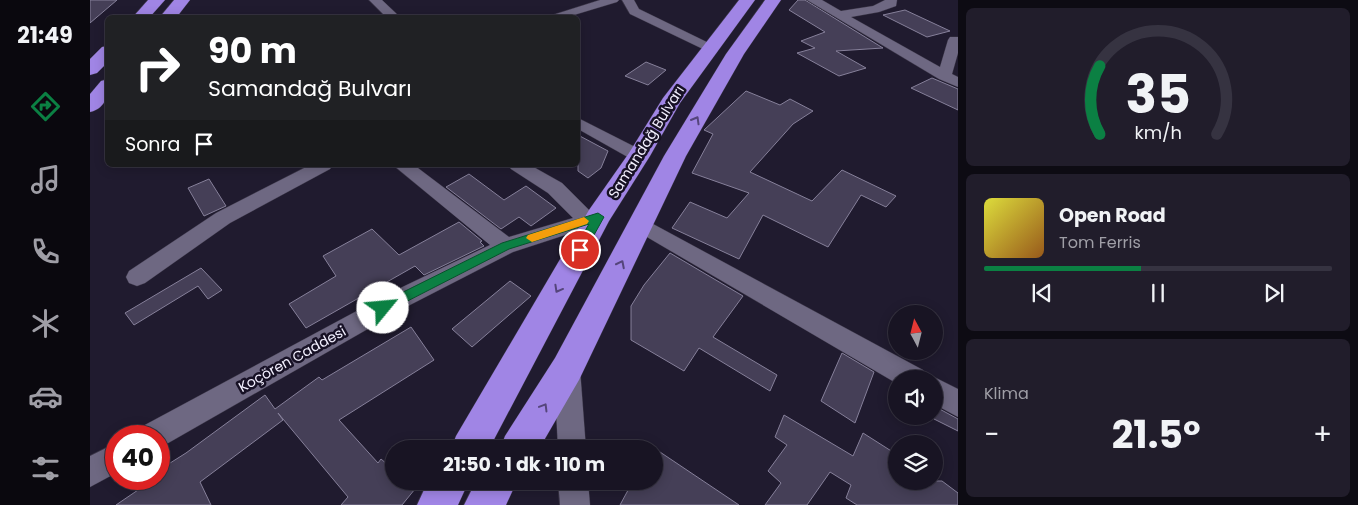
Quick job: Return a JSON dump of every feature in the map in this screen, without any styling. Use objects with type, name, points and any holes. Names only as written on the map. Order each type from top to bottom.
[{"type":"highway","points":[[143,15],[157,0]]},
{"type":"highway","points":[[170,15],[182,0]]},
{"type":"highway","name":"Samandağ Bulvarı","points":[[474,440],[593,218],[639,156],[670,102],[747,0]]},
{"type":"highway","points":[[524,440],[567,369],[680,148],[735,54],[773,0]]},
{"type":"highway","points":[[90,69],[105,54]]},
{"type":"highway","points":[[90,106],[105,88]]},
{"type":"highway","points":[[437,505],[445,490]]},
{"type":"highway","points":[[484,505],[493,490]]},
{"type":"street","points":[[375,0],[392,15]]},
{"type":"street","points":[[561,0],[572,11]]},
{"type":"street","points":[[559,15],[613,0]]},
{"type":"street","points":[[628,0],[634,11],[710,47]]},
{"type":"street","points":[[813,0],[958,83]]},
{"type":"street","points":[[840,15],[875,9],[892,3],[892,0]]},
{"type":"street","points":[[944,76],[955,40]]},
{"type":"street","points":[[580,124],[639,156]]},
{"type":"street","points":[[137,277],[223,218],[320,167]]},
{"type":"street","points":[[405,167],[506,246]]},
{"type":"street","points":[[520,167],[555,188],[593,218]]},
{"type":"street","name":"Koçören Caddesi","points":[[170,427],[400,299],[506,246],[593,218]]},
{"type":"street","points":[[642,225],[898,370]]},
{"type":"street","points":[[567,369],[571,440]]},
{"type":"street","points":[[943,395],[958,404]]},
{"type":"street","points":[[90,472],[105,463]]},
{"type":"street","points":[[574,490],[575,505]]},
{"type":"building","points":[[90,0],[117,0],[90,23]]},
{"type":"building","points":[[798,0],[805,0],[883,48],[836,51],[866,68],[839,76],[797,53],[815,48],[801,41],[825,32],[789,10]]},
{"type":"building","points":[[905,10],[950,31],[927,37],[883,15]]},
{"type":"building","points":[[646,62],[666,70],[648,85],[625,76]]},
{"type":"building","points":[[932,78],[958,89],[958,110],[911,88]]},
{"type":"building","points":[[746,91],[780,105],[790,99],[813,111],[793,124],[750,172],[812,201],[842,170],[896,196],[886,207],[861,195],[828,247],[763,215],[739,259],[672,228],[690,202],[727,218],[749,193],[692,173],[713,134],[704,130]]},
{"type":"building","points":[[580,136],[608,151],[601,168],[588,178],[578,171],[578,167],[580,167]]},
{"type":"building","points":[[469,174],[504,200],[526,186],[556,208],[531,226],[519,217],[501,229],[446,187]]},
{"type":"building","points":[[209,179],[226,206],[204,216],[188,188]]},
{"type":"building","points":[[459,222],[482,241],[480,242],[484,246],[424,275],[415,266],[306,328],[289,304],[336,276],[323,256],[372,229],[399,255]]},
{"type":"building","points":[[670,253],[743,296],[713,337],[777,375],[770,391],[699,348],[684,371],[631,340],[631,306],[644,285]]},
{"type":"building","points":[[201,268],[222,290],[208,299],[198,286],[134,325],[125,313]]},
{"type":"building","points":[[510,281],[531,296],[472,347],[452,329]]},
{"type":"building","points":[[411,327],[434,360],[339,420],[378,463],[381,459],[385,462],[385,490],[414,490],[402,505],[341,505],[348,497],[278,413],[283,420],[200,482],[211,505],[116,505],[138,490],[170,490],[170,463],[265,395],[275,409],[319,377],[322,380]]},
{"type":"building","points":[[842,353],[874,372],[855,423],[821,401]]},
{"type":"building","points":[[943,411],[958,419],[958,431],[943,424]]},
{"type":"building","points":[[784,415],[853,456],[863,433],[888,449],[888,490],[943,490],[943,482],[958,493],[958,505],[857,505],[846,498],[851,485],[830,472],[807,505],[765,505],[781,483],[768,471],[787,445],[775,437]]},
{"type":"building","points":[[663,454],[739,505],[620,505],[628,490],[663,490]]},
{"type":"slow traffic","points":[[532,238],[584,221]]},
{"type":"route","points":[[383,308],[506,246],[598,217],[580,250]]}]
